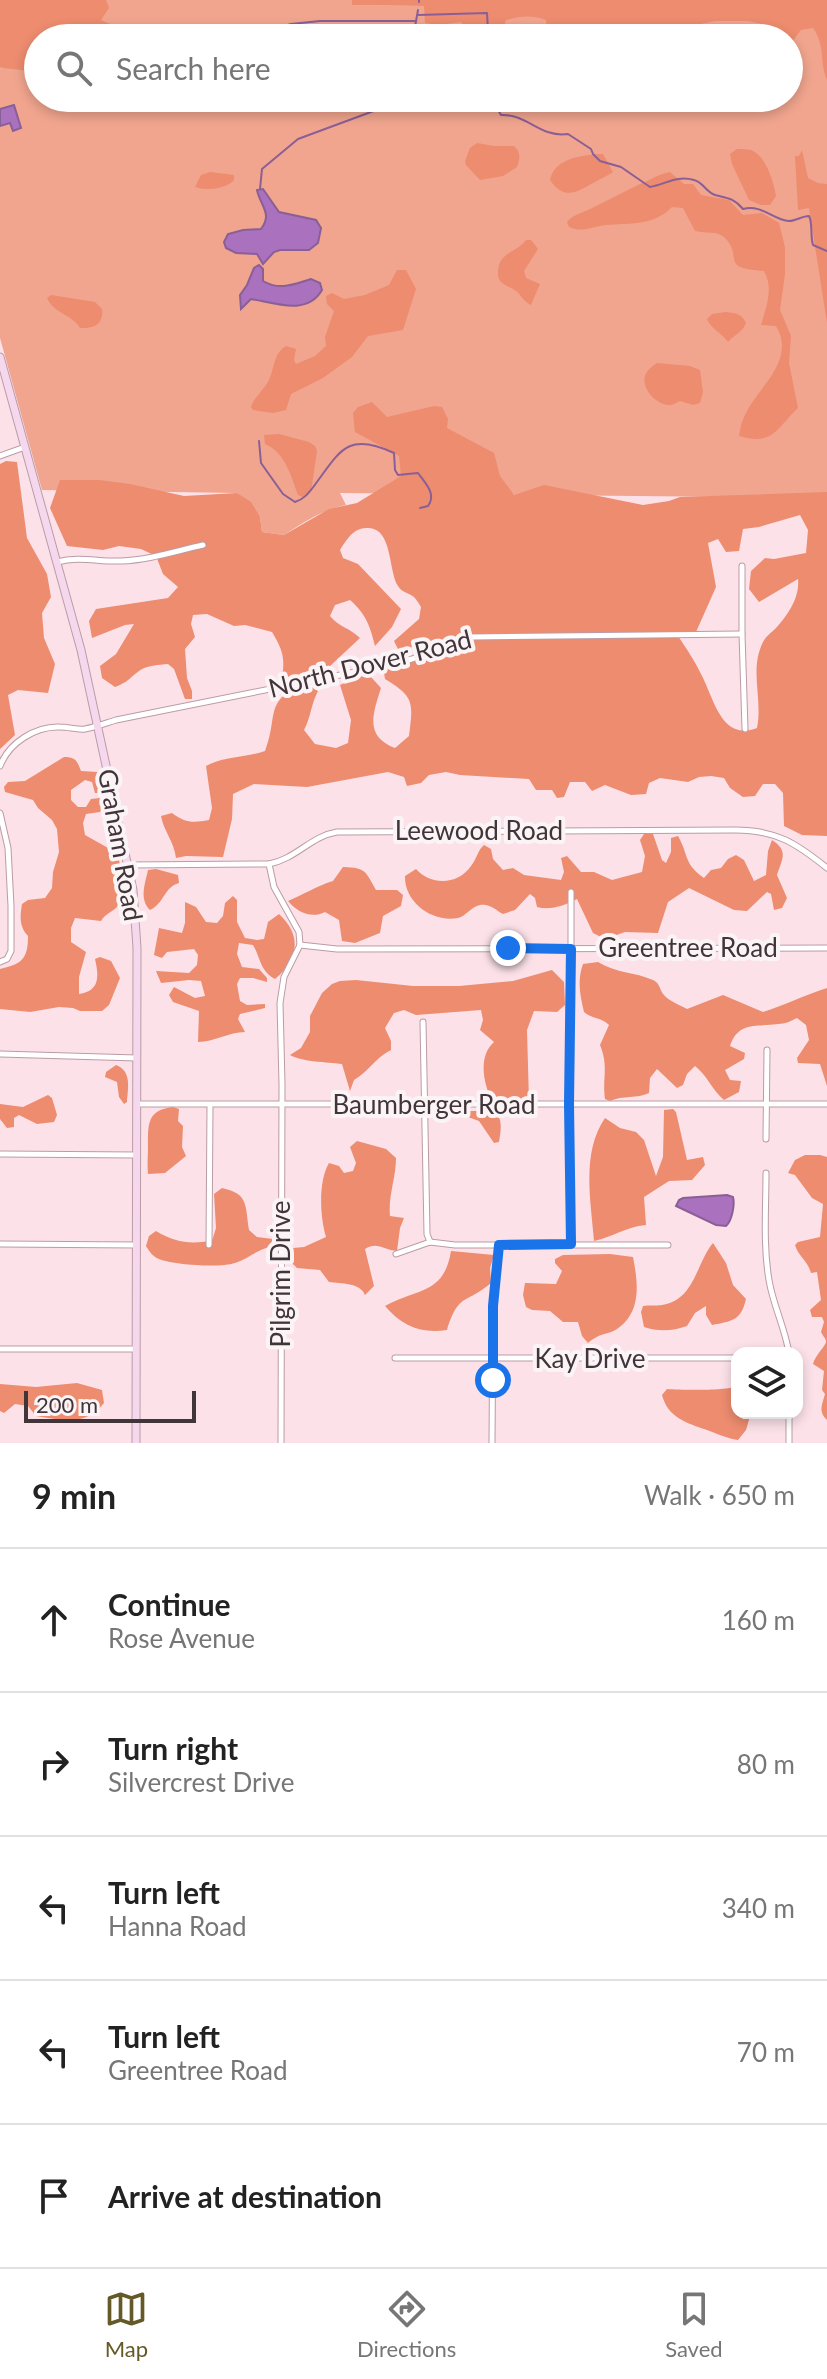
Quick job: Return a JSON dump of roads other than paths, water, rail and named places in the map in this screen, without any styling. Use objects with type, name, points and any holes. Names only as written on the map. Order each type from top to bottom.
[{"type":"main road","name":"Graham Road","points":[[0,357],[81,650],[128,865],[136,921],[136,1443]]},
{"type":"street","points":[[0,456],[25,447]]},
{"type":"street","points":[[57,562],[79,558],[132,560],[203,545]]},
{"type":"street","points":[[742,566],[745,729]]},
{"type":"street","name":"North Dover Road","points":[[1,760],[19,741],[38,730],[57,727],[83,729],[385,666],[471,637],[742,634]]},
{"type":"street","points":[[0,766],[1,760]]},
{"type":"street","points":[[0,813],[8,848],[11,906],[11,951],[7,959],[0,962]]},
{"type":"street","name":"Leewood Road","points":[[128,865],[269,864],[288,859],[318,838],[337,832],[735,830],[761,831],[782,837],[804,849],[827,868]]},
{"type":"street","points":[[269,864],[274,887],[299,932],[300,945]]},
{"type":"street","points":[[571,892],[571,1244]]},
{"type":"street","name":"Greentree Road","points":[[300,945],[337,949],[827,948]]},
{"type":"street","name":"Pilgrim Drive","points":[[281,1443],[280,994],[284,977],[300,945]]},
{"type":"street","points":[[423,1022],[427,1234],[430,1242]]},
{"type":"street","points":[[766,1139],[767,1050]]},
{"type":"street","points":[[0,1054],[137,1058]]},
{"type":"street","name":"Baumberger Road","points":[[137,1104],[827,1104]]},
{"type":"street","points":[[209,1245],[210,1105]]},
{"type":"street","points":[[0,1154],[136,1155]]},
{"type":"street","points":[[766,1173],[768,1270],[772,1296],[788,1347]]},
{"type":"street","points":[[396,1254],[430,1242],[668,1245]]},
{"type":"street","points":[[0,1244],[137,1245]]},
{"type":"street","points":[[492,1443],[493,1306],[499,1245]]},
{"type":"street","points":[[0,1349],[136,1349]]},
{"type":"street","name":"Kay Drive","points":[[395,1358],[731,1358]]},
{"type":"street","points":[[789,1419],[789,1443]]},
{"type":"waterway","points":[[416,24],[418,10]]},
{"type":"waterway","points":[[418,15],[487,13],[488,24]]},
{"type":"waterway","points":[[291,24],[415,21]]},
{"type":"waterway","points":[[260,189],[262,169],[298,139],[371,112]]},
{"type":"waterway","points":[[499,112],[550,133],[568,134],[591,149],[600,161],[621,167],[650,187],[688,179],[697,181],[712,194],[733,201],[743,209],[762,210],[789,221],[809,216],[813,245],[827,251]]},
{"type":"waterway","points":[[259,441],[261,463],[283,494],[295,502],[308,494],[338,454],[346,448],[365,444],[394,453],[398,475],[418,473],[431,497],[428,506],[420,508]]}]
